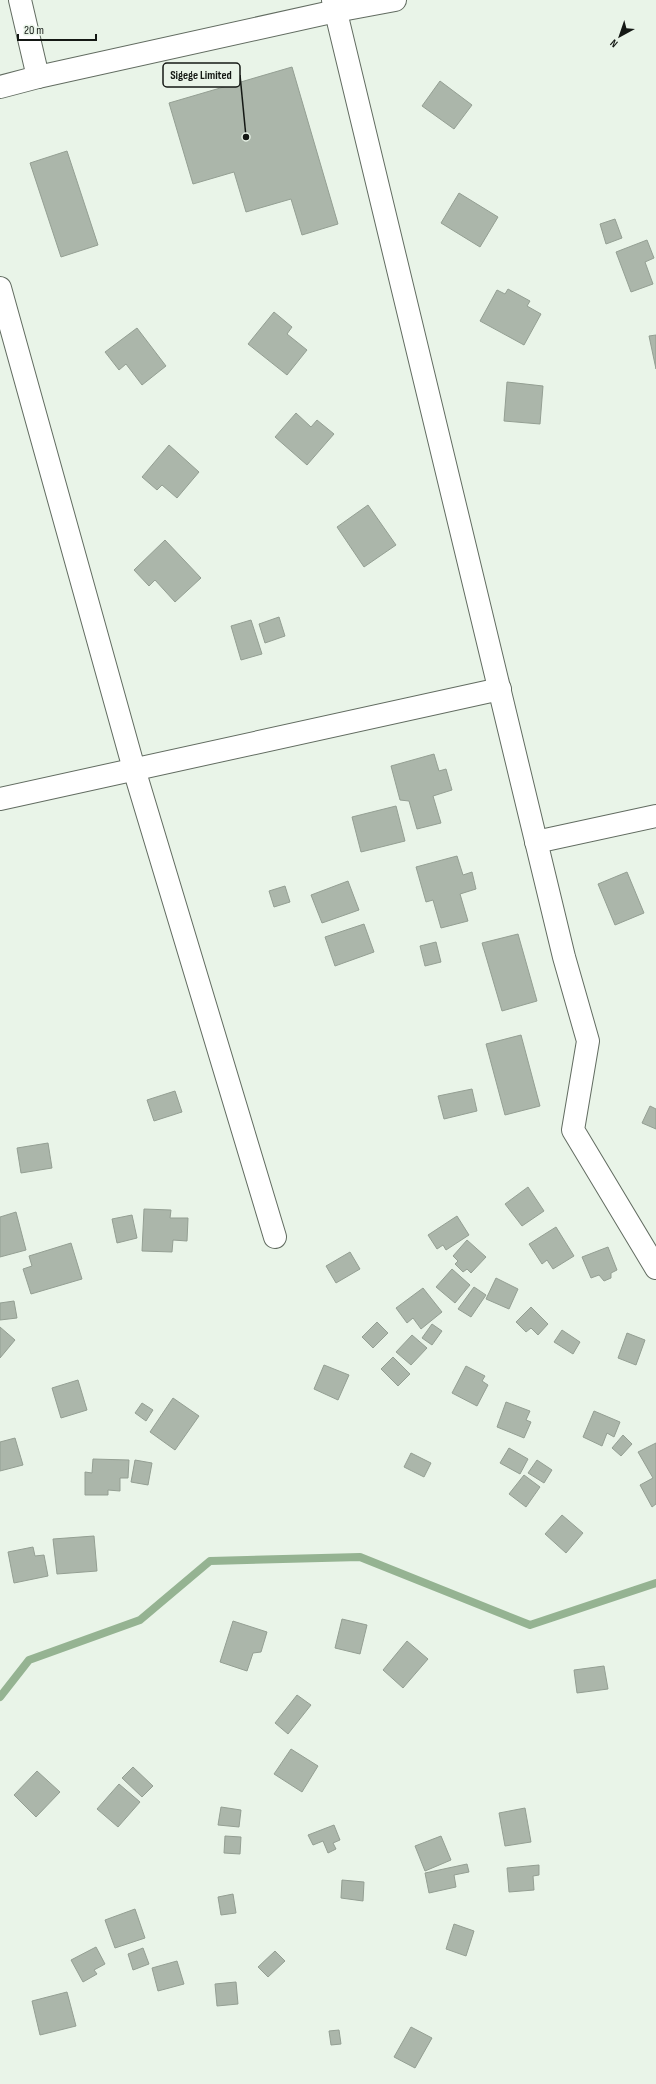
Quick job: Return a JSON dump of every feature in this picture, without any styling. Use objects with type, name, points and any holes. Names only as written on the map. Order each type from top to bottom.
[{"type":"street","points":[[20,0],[38,76]]},
{"type":"street","points":[[0,87],[38,76],[335,6],[395,0]]},
{"type":"street","points":[[335,6],[564,957],[588,1041],[573,1130],[656,1268]]},
{"type":"street","points":[[0,288],[134,769],[275,1237]]},
{"type":"street","points":[[0,799],[500,688]]},
{"type":"street","points":[[536,842],[656,816]]},
{"type":"building","points":[[292,67],[338,224],[302,235],[291,199],[246,212],[234,172],[193,184],[169,103]]},
{"type":"building","points":[[440,81],[472,105],[454,129],[422,106]]},
{"type":"building","points":[[67,151],[98,245],[61,257],[30,163]]},
{"type":"building","points":[[459,193],[498,217],[480,247],[441,223]]},
{"type":"building","points":[[615,219],[622,238],[606,244],[600,224]]},
{"type":"building","points":[[647,240],[654,258],[645,262],[653,284],[631,292],[616,252]]},
{"type":"building","points":[[508,289],[530,301],[527,306],[541,314],[524,345],[480,321],[497,290],[505,294]]},
{"type":"building","points":[[274,312],[292,327],[287,334],[307,350],[287,375],[248,344]]},
{"type":"building","points":[[137,328],[166,366],[142,385],[126,364],[119,370],[105,352]]},
{"type":"building","points":[[656,335],[656,369],[649,336]]},
{"type":"building","points":[[507,382],[543,386],[540,424],[504,421]]},
{"type":"building","points":[[296,413],[311,427],[317,420],[334,434],[307,465],[275,437]]},
{"type":"building","points":[[169,445],[199,472],[177,498],[162,485],[157,490],[142,477]]},
{"type":"building","points":[[368,505],[396,545],[364,567],[337,527]]},
{"type":"building","points":[[165,540],[201,578],[175,602],[155,580],[149,586],[134,570]]},
{"type":"building","points":[[279,617],[285,636],[265,643],[259,624]]},
{"type":"building","points":[[251,620],[262,654],[241,660],[231,626]]},
{"type":"building","points":[[434,754],[439,771],[446,769],[452,790],[433,796],[441,823],[417,829],[409,801],[400,800],[391,766]]},
{"type":"building","points":[[396,806],[405,841],[361,852],[352,817]]},
{"type":"building","points":[[457,856],[463,875],[472,872],[476,889],[460,894],[468,921],[441,928],[433,900],[426,902],[416,867]]},
{"type":"building","points":[[627,872],[644,913],[615,925],[598,884]]},
{"type":"building","points":[[348,881],[359,910],[322,923],[311,895]]},
{"type":"building","points":[[285,886],[290,902],[274,907],[269,891]]},
{"type":"building","points":[[364,924],[374,952],[335,966],[325,937]]},
{"type":"building","points":[[518,934],[537,1001],[502,1011],[482,943]]},
{"type":"building","points":[[436,942],[441,962],[425,966],[420,946]]},
{"type":"building","points":[[521,1035],[540,1106],[505,1115],[486,1044]]},
{"type":"building","points":[[472,1089],[477,1111],[444,1119],[438,1096]]},
{"type":"building","points":[[175,1091],[182,1112],[154,1121],[147,1100]]},
{"type":"building","points":[[650,1106],[656,1109],[656,1129],[642,1123]]},
{"type":"building","points":[[48,1143],[52,1168],[21,1173],[17,1148]]},
{"type":"building","points":[[528,1187],[544,1211],[522,1226],[505,1204]]},
{"type":"building","points":[[144,1209],[171,1210],[170,1218],[188,1218],[187,1241],[173,1240],[172,1252],[142,1251]]},
{"type":"building","points":[[16,1212],[26,1250],[0,1257],[0,1217]]},
{"type":"building","points":[[132,1215],[137,1238],[117,1243],[112,1219]]},
{"type":"building","points":[[457,1216],[469,1235],[446,1250],[443,1245],[437,1249],[428,1235]]},
{"type":"building","points":[[556,1227],[574,1256],[553,1269],[547,1260],[542,1264],[529,1244]]},
{"type":"building","points":[[467,1240],[486,1257],[471,1273],[467,1269],[463,1272],[455,1264],[458,1261],[453,1256]]},
{"type":"building","points":[[71,1243],[82,1279],[31,1294],[23,1269],[32,1266],[29,1256]]},
{"type":"building","points":[[608,1247],[617,1270],[611,1273],[611,1278],[604,1281],[599,1275],[591,1278],[582,1257]]},
{"type":"building","points":[[350,1252],[360,1269],[336,1283],[326,1266]]},
{"type":"building","points":[[452,1269],[470,1285],[455,1303],[436,1287]]},
{"type":"building","points":[[496,1278],[518,1289],[509,1309],[486,1299]]},
{"type":"building","points":[[474,1287],[486,1295],[471,1317],[458,1309]]},
{"type":"building","points":[[423,1288],[442,1312],[421,1329],[413,1318],[407,1323],[396,1308]]},
{"type":"building","points":[[14,1301],[17,1318],[0,1320],[0,1303]]},
{"type":"building","points":[[531,1307],[548,1324],[538,1335],[531,1328],[526,1332],[516,1322]]},
{"type":"building","points":[[377,1322],[388,1333],[373,1348],[362,1337]]},
{"type":"building","points":[[432,1324],[442,1331],[432,1345],[422,1338]]},
{"type":"building","points":[[0,1327],[15,1340],[0,1358]]},
{"type":"building","points":[[562,1330],[580,1342],[573,1354],[554,1342]]},
{"type":"building","points":[[627,1333],[645,1340],[636,1365],[618,1358]]},
{"type":"building","points":[[412,1335],[427,1348],[411,1365],[396,1352]]},
{"type":"building","points":[[393,1357],[410,1374],[398,1386],[381,1369]]},
{"type":"building","points":[[324,1365],[349,1375],[338,1400],[314,1389]]},
{"type":"building","points":[[466,1366],[485,1376],[482,1381],[488,1385],[477,1406],[452,1393]]},
{"type":"building","points":[[78,1380],[87,1410],[61,1418],[52,1388]]},
{"type":"building","points":[[173,1398],[199,1416],[175,1450],[150,1432]]},
{"type":"building","points":[[506,1402],[530,1411],[526,1420],[531,1422],[524,1438],[497,1427]]},
{"type":"building","points":[[142,1403],[153,1410],[146,1421],[135,1413]]},
{"type":"building","points":[[594,1411],[620,1422],[614,1437],[607,1433],[602,1446],[583,1437]]},
{"type":"building","points":[[623,1435],[632,1444],[621,1456],[612,1448]]},
{"type":"building","points":[[15,1438],[23,1465],[0,1471],[0,1442]]},
{"type":"building","points":[[656,1443],[656,1504],[652,1507],[640,1485],[653,1478],[638,1452]]},
{"type":"building","points":[[509,1448],[528,1459],[520,1474],[500,1463]]},
{"type":"building","points":[[411,1453],[431,1463],[424,1477],[404,1467]]},
{"type":"building","points":[[93,1459],[129,1460],[128,1478],[120,1478],[120,1491],[108,1490],[108,1495],[85,1495],[85,1472],[92,1473]]},
{"type":"building","points":[[135,1460],[152,1463],[148,1485],[131,1482]]},
{"type":"building","points":[[537,1460],[552,1470],[544,1483],[528,1473]]},
{"type":"building","points":[[524,1475],[540,1487],[526,1507],[509,1494]]},
{"type":"building","points":[[562,1515],[583,1533],[566,1553],[545,1534]]},
{"type":"building","points":[[94,1536],[97,1571],[57,1574],[53,1539]]},
{"type":"building","points":[[33,1547],[35,1556],[44,1555],[48,1576],[14,1583],[8,1552]]},
{"type":"building","points":[[342,1619],[367,1625],[360,1654],[335,1648]]},
{"type":"building","points":[[233,1621],[267,1632],[261,1652],[253,1653],[247,1671],[220,1662]]},
{"type":"building","points":[[407,1641],[428,1659],[403,1688],[383,1670]]},
{"type":"building","points":[[604,1666],[608,1689],[577,1693],[574,1670]]},
{"type":"building","points":[[297,1695],[311,1705],[288,1734],[275,1723]]},
{"type":"building","points":[[291,1749],[318,1766],[302,1792],[274,1774]]},
{"type":"building","points":[[133,1767],[153,1786],[142,1797],[122,1778]]},
{"type":"building","points":[[37,1771],[60,1792],[36,1817],[14,1795]]},
{"type":"building","points":[[119,1784],[140,1802],[118,1827],[97,1809]]},
{"type":"building","points":[[221,1807],[241,1810],[239,1827],[218,1825]]},
{"type":"building","points":[[525,1808],[531,1842],[505,1846],[499,1813]]},
{"type":"building","points":[[334,1825],[340,1840],[333,1843],[336,1849],[328,1853],[323,1841],[313,1845],[308,1835]]},
{"type":"building","points":[[225,1836],[241,1837],[240,1854],[224,1853]]},
{"type":"building","points":[[441,1836],[451,1860],[425,1871],[415,1846]]},
{"type":"building","points":[[467,1864],[469,1872],[454,1875],[456,1887],[429,1893],[425,1873]]},
{"type":"building","points":[[539,1865],[539,1875],[533,1876],[534,1890],[509,1892],[507,1868]]},
{"type":"building","points":[[342,1880],[364,1882],[363,1901],[341,1898]]},
{"type":"building","points":[[233,1894],[236,1913],[221,1915],[218,1897]]},
{"type":"building","points":[[135,1909],[145,1938],[115,1948],[105,1920]]},
{"type":"building","points":[[454,1924],[474,1931],[466,1956],[446,1949]]},
{"type":"building","points":[[96,1947],[105,1964],[94,1970],[97,1974],[83,1982],[71,1960]]},
{"type":"building","points":[[143,1948],[149,1964],[133,1970],[128,1954]]},
{"type":"building","points":[[275,1951],[285,1961],[268,1977],[258,1967]]},
{"type":"building","points":[[177,1961],[184,1984],[158,1991],[152,1968]]},
{"type":"building","points":[[236,1982],[238,2004],[217,2006],[215,1984]]},
{"type":"building","points":[[67,1992],[76,2026],[40,2035],[32,2001]]},
{"type":"building","points":[[411,2027],[432,2038],[415,2068],[394,2057]]},
{"type":"building","points":[[339,2030],[341,2044],[331,2045],[329,2031]]},
{"type":"waterway","points":[[0,1697],[29,1660],[140,1620],[210,1561],[360,1557],[530,1625],[656,1583]]},
{"type":"place","name":"Sigege Limited","points":[[246,137]]}]
